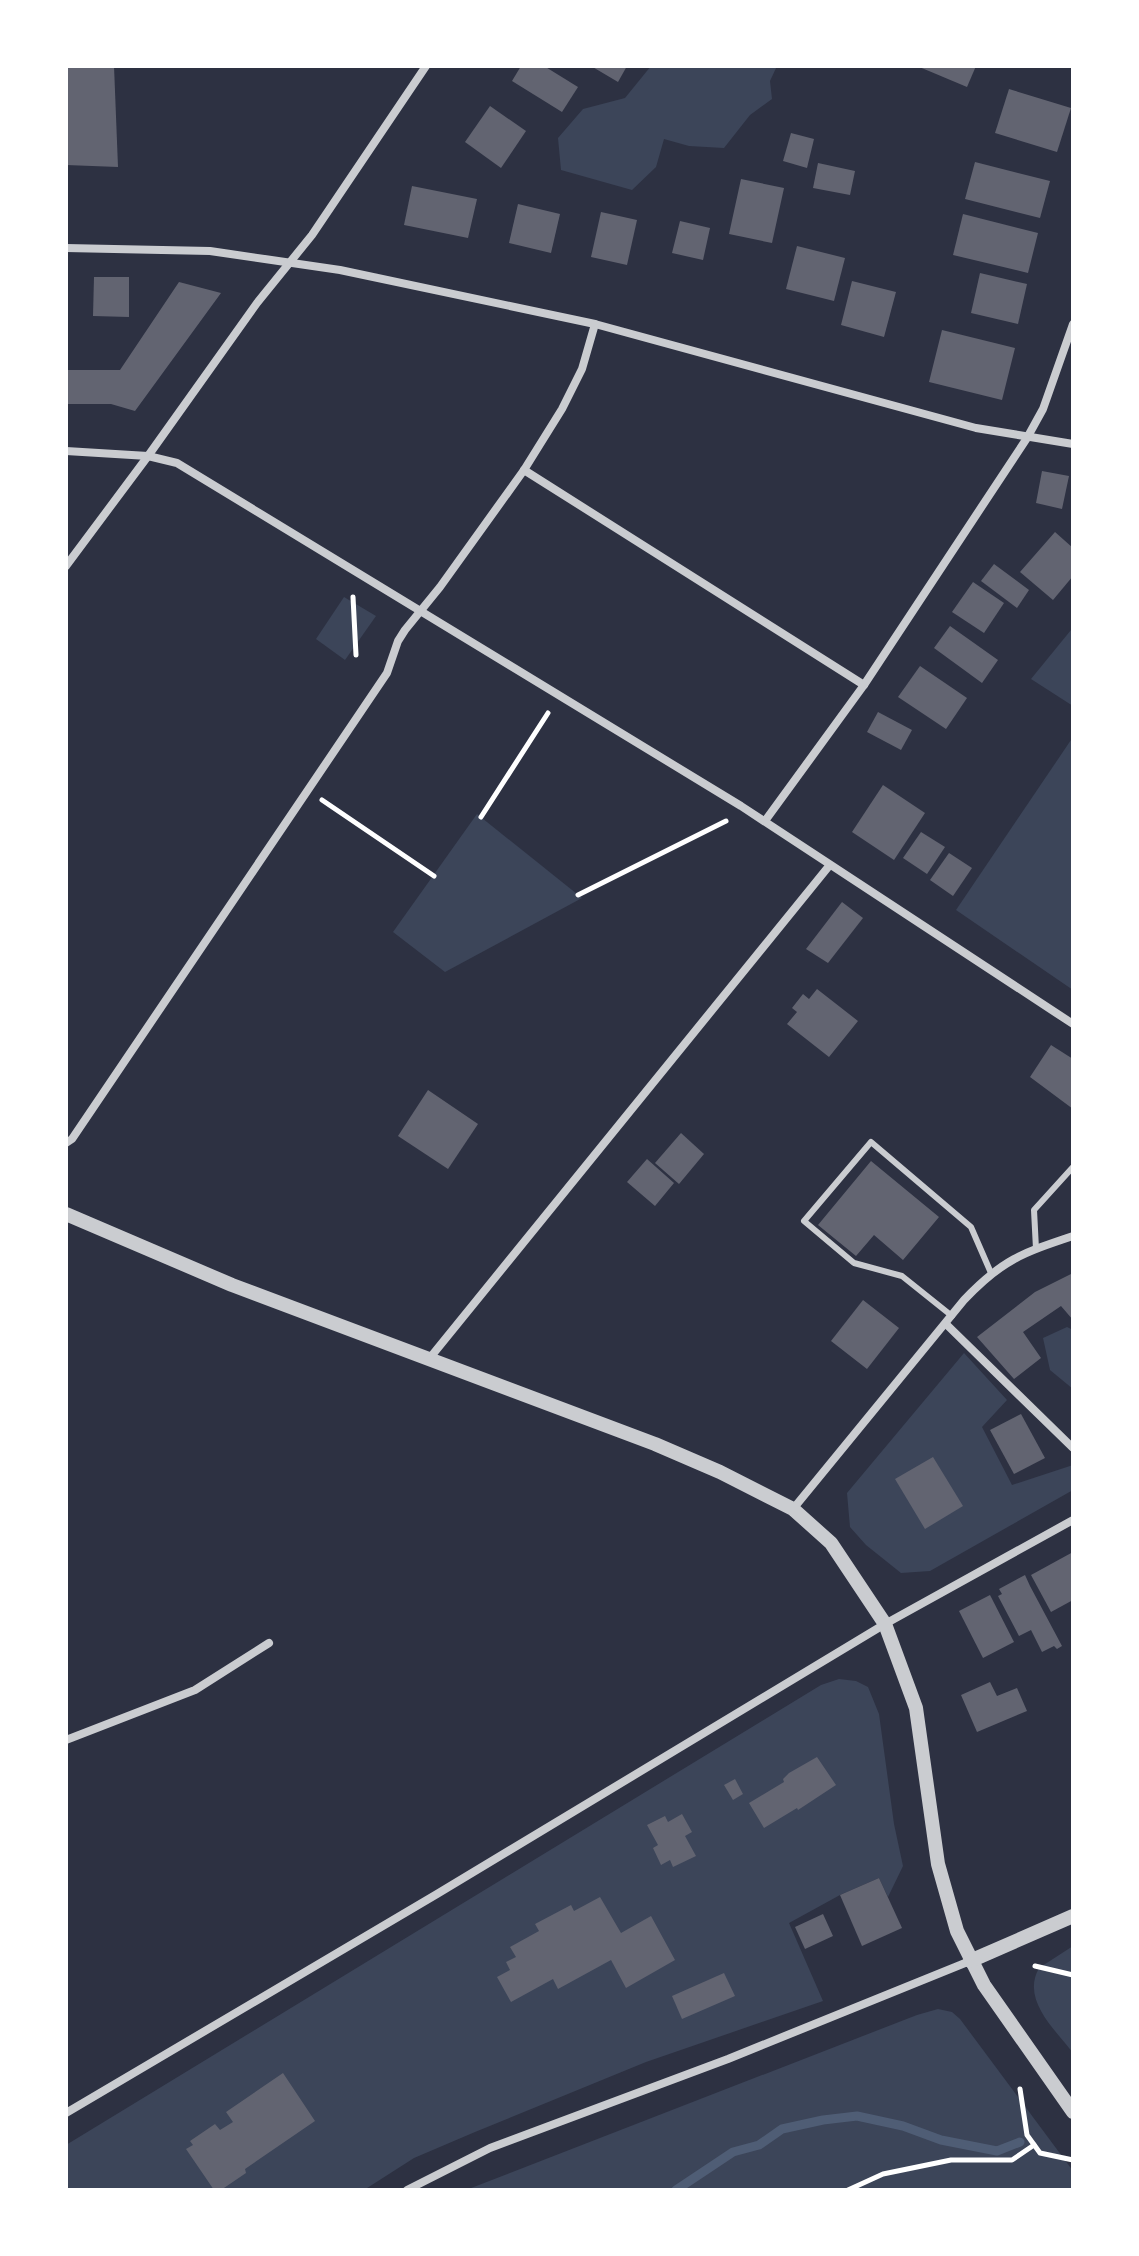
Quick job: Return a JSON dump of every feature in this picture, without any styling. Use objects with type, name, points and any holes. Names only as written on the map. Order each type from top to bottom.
[{"type":"street","points":[[66,566],[257,303],[312,235],[426,66]]},
{"type":"street","points":[[66,248],[210,251],[290,262],[595,324],[976,428],[1073,444]]},
{"type":"street","points":[[66,1143],[72,1139],[387,673],[398,641],[524,470],[562,409],[582,369],[595,324]]},
{"type":"street","points":[[765,821],[864,685],[1027,438],[1043,409],[1073,324]]},
{"type":"street","points":[[66,451],[148,456],[177,463],[765,821],[1073,1024]]},
{"type":"street","points":[[524,470],[864,685]]},
{"type":"street","points":[[429,1360],[829,866]]},
{"type":"street","points":[[66,1214],[232,1285],[655,1444],[793,1509],[831,1543],[885,1624],[916,1708],[938,1864],[947,1904],[970,1961],[1003,2014],[1073,2112]]},
{"type":"street","points":[[793,1509],[991,1273],[1016,1257],[1073,1236]]},
{"type":"street","points":[[949,1320],[1073,1448]]},
{"type":"street","points":[[66,2113],[885,1624],[1073,1520]]},
{"type":"street","points":[[66,1740],[195,1690],[269,1643]]},
{"type":"street","points":[[407,2190],[490,2148],[728,2059],[1015,1943],[1073,1916]]},
{"type":"lane","points":[[949,1320],[902,1276],[854,1263],[804,1221],[871,1142],[971,1227],[991,1273]]},
{"type":"lane","points":[[1036,1249],[1034,1210],[1073,1167]]},
{"type":"path","points":[[353,597],[356,655]]},
{"type":"path","points":[[481,817],[548,713]]},
{"type":"path","points":[[321,800],[434,876]]},
{"type":"path","points":[[578,895],[726,821]]},
{"type":"path","points":[[1035,1966],[1073,1975]]},
{"type":"path","points":[[1020,2089],[1027,2135],[1034,2145],[1040,2153],[1073,2160]]},
{"type":"path","points":[[848,2190],[883,2174],[951,2160],[1012,2160],[1034,2145]]},
{"type":"shaded area","points":[[651,66],[777,66],[770,81],[772,99],[750,115],[724,148],[689,146],[664,139],[656,167],[632,190],[561,170],[558,138],[583,109],[625,98]]},
{"type":"shaded area","points":[[344,597],[376,616],[345,660],[316,639]]},
{"type":"shaded area","points":[[1073,630],[1073,706],[1031,679]]},
{"type":"shaded area","points":[[1073,737],[1073,990],[956,910]]},
{"type":"shaded area","points":[[477,814],[582,898],[445,972],[393,932]]},
{"type":"shaded area","points":[[1067,1327],[1073,1330],[1073,1389],[1050,1370],[1043,1338]]},
{"type":"shaded area","points":[[964,1353],[1007,1400],[982,1427],[1012,1485],[1073,1465],[1073,1490],[930,1571],[901,1573],[866,1545],[850,1527],[847,1493]]},
{"type":"shaded area","points":[[839,1679],[856,1681],[868,1687],[879,1714],[903,1866],[888,1897],[879,1878],[789,1923],[823,2001],[646,2062],[475,2132],[414,2158],[364,2190],[66,2190],[66,2145],[821,1685]]},
{"type":"shaded area","points":[[1073,1946],[1073,2053],[1042,2014],[1034,1991],[1039,1968]]},
{"type":"shaded area","points":[[938,2009],[952,2012],[960,2019],[1073,2171],[1073,2190],[466,2190],[917,2015]]},
{"type":"building","points":[[66,66],[114,66],[118,167],[66,165]]},
{"type":"building","points":[[521,66],[544,66],[578,87],[562,112],[512,81]]},
{"type":"building","points":[[591,66],[627,66],[618,82]]},
{"type":"building","points":[[917,66],[976,66],[967,87]]},
{"type":"building","points":[[1009,89],[1071,108],[1057,152],[995,133]]},
{"type":"building","points":[[490,106],[526,131],[501,168],[465,142]]},
{"type":"building","points":[[791,133],[814,139],[807,168],[783,161]]},
{"type":"building","points":[[975,162],[1050,181],[1040,218],[965,199]]},
{"type":"building","points":[[818,163],[855,171],[850,195],[813,188]]},
{"type":"building","points":[[741,179],[784,188],[772,243],[729,234]]},
{"type":"building","points":[[412,186],[477,199],[468,238],[404,225]]},
{"type":"building","points":[[518,204],[560,214],[551,253],[509,243]]},
{"type":"building","points":[[601,212],[637,220],[627,265],[591,257]]},
{"type":"building","points":[[963,214],[1038,233],[1028,273],[953,255]]},
{"type":"building","points":[[680,221],[710,228],[703,260],[672,253]]},
{"type":"building","points":[[797,246],[845,258],[834,301],[786,289]]},
{"type":"building","points":[[980,273],[1027,284],[1018,324],[971,313]]},
{"type":"building","points":[[94,277],[129,277],[129,317],[93,316]]},
{"type":"building","points":[[852,281],[896,292],[884,337],[841,325]]},
{"type":"building","points":[[179,282],[221,293],[135,411],[111,404],[66,404],[66,370],[120,370]]},
{"type":"building","points":[[942,330],[1015,348],[1002,400],[929,382]]},
{"type":"building","points":[[1042,471],[1069,476],[1062,509],[1036,503]]},
{"type":"building","points":[[1055,532],[1073,548],[1073,576],[1053,600],[1020,572]]},
{"type":"building","points":[[994,564],[1029,590],[1017,608],[981,581]]},
{"type":"building","points":[[973,582],[1004,603],[984,633],[952,612]]},
{"type":"building","points":[[950,626],[998,660],[982,683],[934,648]]},
{"type":"building","points":[[920,666],[967,698],[946,729],[898,697]]},
{"type":"building","points":[[878,712],[912,730],[901,750],[867,732]]},
{"type":"building","points":[[883,785],[925,813],[894,860],[852,832]]},
{"type":"building","points":[[921,832],[945,847],[927,874],[903,858]]},
{"type":"building","points":[[949,853],[972,868],[953,896],[930,880]]},
{"type":"building","points":[[842,902],[863,918],[828,963],[806,949]]},
{"type":"building","points":[[817,989],[858,1021],[829,1057],[787,1024],[797,1012],[792,1008],[803,994],[809,999]]},
{"type":"building","points":[[1051,1045],[1073,1059],[1073,1109],[1030,1077]]},
{"type":"building","points":[[428,1090],[478,1124],[448,1169],[398,1136]]},
{"type":"building","points":[[681,1133],[704,1154],[679,1184],[655,1163]]},
{"type":"building","points":[[647,1159],[674,1183],[655,1206],[627,1182]]},
{"type":"building","points":[[871,1161],[939,1217],[903,1260],[874,1235],[856,1256],[818,1225]]},
{"type":"building","points":[[1073,1273],[1073,1320],[1061,1306],[1023,1332],[1041,1358],[1014,1379],[977,1337],[1035,1292]]},
{"type":"building","points":[[863,1300],[899,1328],[867,1369],[831,1341]]},
{"type":"building","points":[[1021,1414],[1045,1458],[1014,1474],[990,1430]]},
{"type":"building","points":[[933,1457],[963,1506],[925,1529],[895,1479]]},
{"type":"building","points":[[1073,1552],[1073,1600],[1051,1612],[1031,1575]]},
{"type":"building","points":[[1025,1575],[1062,1646],[1057,1649],[1054,1646],[1042,1652],[1031,1630],[1019,1636],[998,1596],[1002,1594],[999,1589]]},
{"type":"building","points":[[990,1595],[1014,1642],[983,1658],[959,1611]]},
{"type":"building","points":[[990,1682],[997,1696],[1017,1688],[1027,1711],[977,1732],[961,1695]]},
{"type":"building","points":[[817,1757],[836,1785],[764,1828],[749,1803],[784,1782],[789,1773]]},
{"type":"building","points":[[735,1779],[743,1794],[733,1800],[724,1785]]},
{"type":"building","points":[[682,1814],[692,1832],[685,1836],[696,1856],[673,1867],[670,1860],[661,1865],[653,1848],[658,1845],[647,1825],[665,1816],[668,1822]]},
{"type":"building","points":[[879,1878],[902,1928],[862,1946],[840,1895]]},
{"type":"building","points":[[600,1897],[621,1933],[651,1916],[675,1960],[626,1988],[611,1960],[558,1989],[553,1979],[511,2002],[497,1977],[510,1970],[506,1962],[516,1957],[510,1947],[539,1931],[535,1924],[571,1905],[574,1911]]},
{"type":"building","points":[[823,1914],[833,1936],[805,1949],[795,1927]]},
{"type":"building","points":[[724,1973],[735,1996],[682,2019],[672,1996]]},
{"type":"building","points":[[283,2073],[315,2121],[245,2169],[246,2173],[221,2190],[214,2190],[186,2149],[193,2145],[190,2141],[215,2124],[220,2130],[233,2122],[226,2112]]},
{"type":"waterway","points":[[676,2190],[733,2152],[759,2145],[782,2129],[823,2120],[857,2116],[903,2126],[941,2140],[997,2151],[1020,2142]]}]
